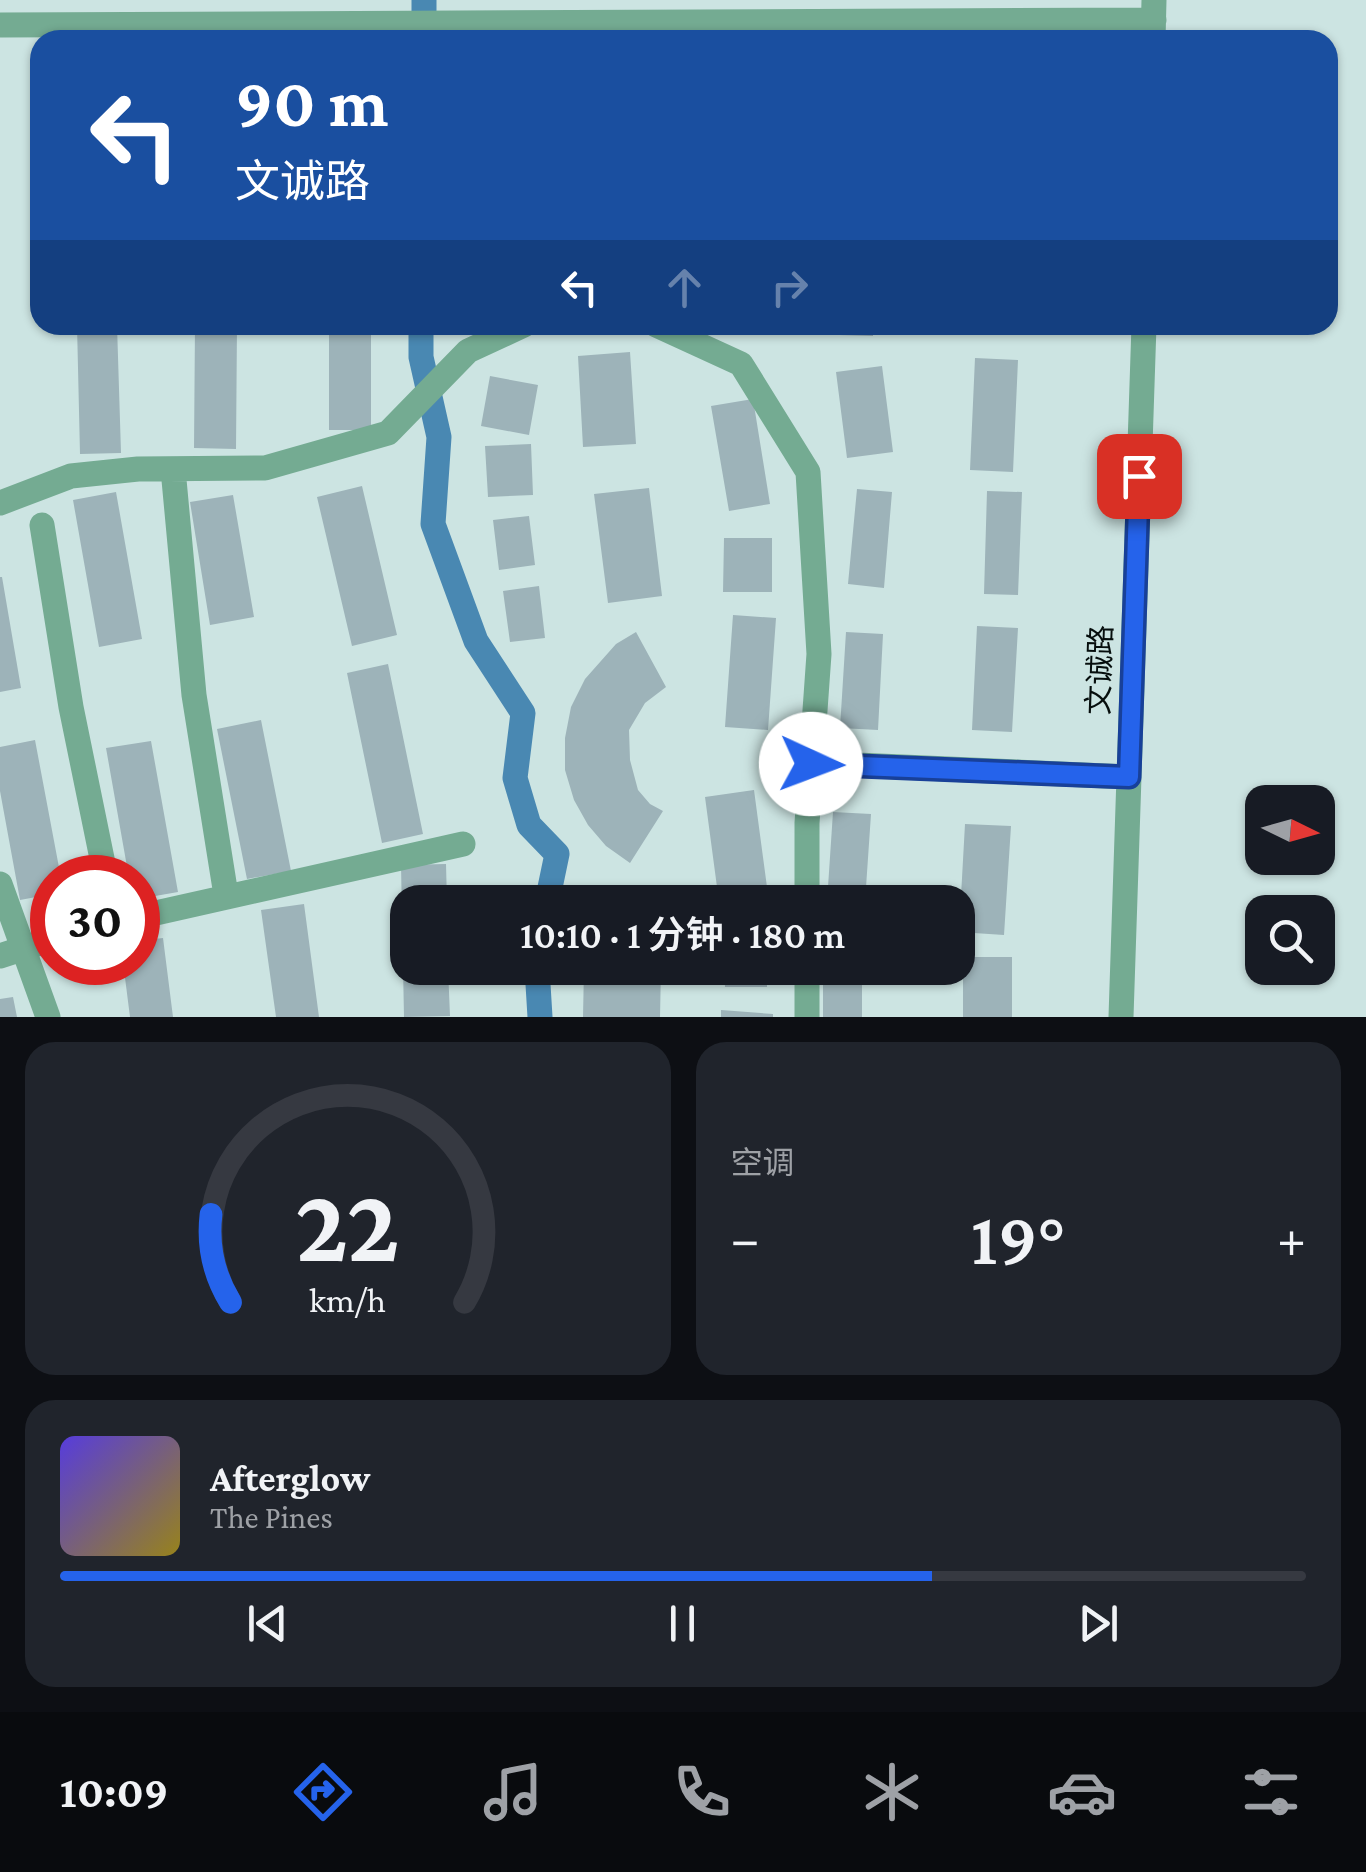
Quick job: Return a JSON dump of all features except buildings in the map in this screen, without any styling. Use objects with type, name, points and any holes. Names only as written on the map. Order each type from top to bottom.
[{"type":"street","points":[[0,25],[1154,20]]},
{"type":"street","points":[[0,504],[71,476],[266,468],[388,433],[468,351],[502,335]]},
{"type":"street","points":[[678,335],[742,364],[808,472],[818,654],[807,885]]},
{"type":"street","name":"文诚路","points":[[1121,1017],[1144,335]]},
{"type":"street","points":[[173,469],[194,695],[226,896]]},
{"type":"street","points":[[42,525],[71,707],[101,855]]},
{"type":"street","points":[[811,764],[1129,777]]},
{"type":"street","points":[[160,912],[463,844]]},
{"type":"street","points":[[0,884],[12,952],[48,1017]]},
{"type":"street","points":[[807,985],[807,1017]]},
{"type":"waterway","points":[[424,0],[424,30]]},
{"type":"waterway","points":[[421,335],[421,357],[439,437],[433,524],[476,641],[523,713],[515,778],[529,825],[557,854],[551,885]]},
{"type":"waterway","points":[[538,985],[540,1017]]},
{"type":"route","points":[[811,764],[1129,777],[1139,476]]}]
